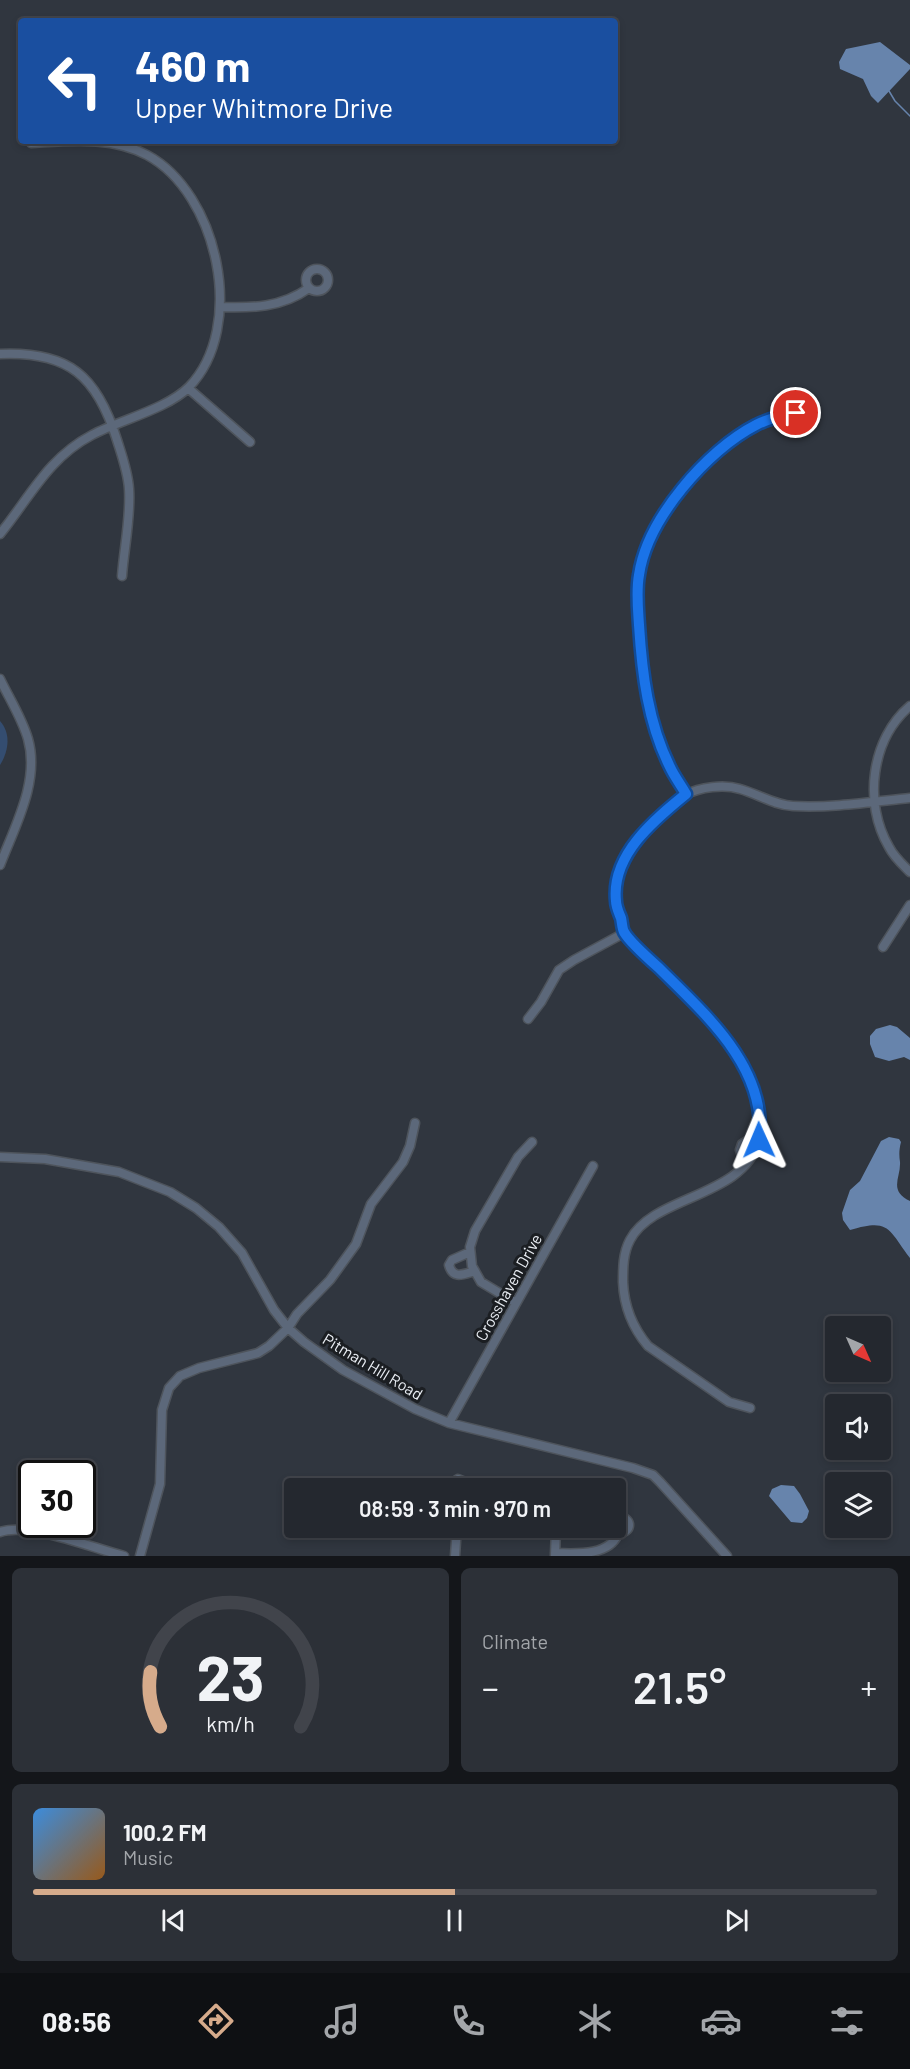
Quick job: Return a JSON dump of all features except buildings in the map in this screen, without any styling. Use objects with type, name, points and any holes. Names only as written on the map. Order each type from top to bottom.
[{"type":"street","points":[[0,534],[30,491],[57,460],[91,435],[169,400],[188,388],[212,351],[220,307],[217,270],[211,239],[190,197],[182,185],[162,165],[129,147],[114,144]]},
{"type":"street","points":[[220,307],[266,307],[309,288]]},
{"type":"street","points":[[0,354],[24,353],[51,360],[84,376],[98,395],[113,426],[124,461],[129,489],[122,576]]},
{"type":"street","points":[[188,388],[250,442]]},
{"type":"street","points":[[686,794],[669,766],[650,709],[643,673],[638,575],[645,552],[655,528],[670,504],[696,473],[727,444],[747,430],[770,419],[796,413],[815,416]]},
{"type":"street","points":[[0,679],[25,730],[31,770],[26,795],[0,865]]},
{"type":"street","points":[[910,706],[895,721],[874,769],[874,801],[884,837],[889,847],[910,872]]},
{"type":"street","points":[[750,1408],[729,1402],[648,1346],[637,1333],[627,1310],[623,1285],[623,1262],[630,1240],[641,1227],[656,1216],[722,1184],[745,1166],[756,1148],[761,1123],[755,1091],[745,1068],[728,1043],[709,1019],[624,933],[616,902],[617,878],[621,866],[637,840],[686,794],[718,786],[738,788],[774,802],[792,806],[816,807],[910,798]]},
{"type":"street","points":[[883,947],[910,905]]},
{"type":"street","points":[[528,1019],[560,970],[624,933]]},
{"type":"street","points":[[140,1556],[160,1484],[162,1410],[169,1388],[180,1376],[199,1368],[258,1353],[288,1328],[297,1314],[330,1280],[356,1244],[372,1204],[403,1162],[410,1146],[415,1122]]},
{"type":"street","points":[[745,1166],[740,1150],[742,1144],[760,1133]]},
{"type":"street","points":[[516,1303],[482,1281],[472,1266],[470,1252],[475,1231],[518,1157],[532,1143]]},
{"type":"street","name":"Pitman Hill Road","points":[[0,1158],[45,1159],[119,1172],[170,1192],[208,1216],[242,1253],[274,1310],[288,1328],[343,1370],[415,1409],[448,1423],[626,1466],[652,1475],[727,1556]]},
{"type":"street","name":"Crosshaven Drive","points":[[448,1423],[593,1166]]},
{"type":"street","points":[[470,1252],[452,1260],[449,1265],[451,1272],[455,1275],[475,1271]]},
{"type":"street","points":[[0,1532],[12,1529],[32,1530],[124,1556]]},
{"type":"street","points":[[455,1556],[456,1538]]},
{"type":"street","points":[[556,1538],[555,1555],[598,1553],[611,1546],[618,1538]]},
{"type":"shaded area","points":[[880,42],[910,65],[910,69],[878,103],[871,96],[863,79],[840,69],[839,62],[846,49]]},
{"type":"shaded area","points":[[0,721],[6,731],[8,742],[0,765]]},
{"type":"shaded area","points":[[890,1025],[897,1027],[910,1038],[910,1060],[904,1057],[889,1061],[875,1057],[870,1044],[870,1036],[876,1029]]},
{"type":"shaded area","points":[[889,1137],[899,1139],[901,1142],[897,1188],[903,1197],[910,1201],[910,1258],[887,1229],[873,1225],[850,1230],[843,1220],[842,1213],[850,1190],[860,1181],[881,1141]]},
{"type":"shaded area","points":[[781,1485],[794,1486],[800,1494],[809,1511],[802,1523],[791,1522],[769,1496],[772,1489]]},
{"type":"waterway","points":[[889,91],[895,101],[910,116]]},
{"type":"route","points":[[759,1140],[761,1123],[755,1091],[745,1068],[709,1019],[624,933],[616,902],[617,878],[626,856],[637,840],[686,794],[669,766],[650,709],[643,673],[638,575],[645,552],[655,528],[670,504],[696,473],[727,444],[758,424],[796,413]]}]
